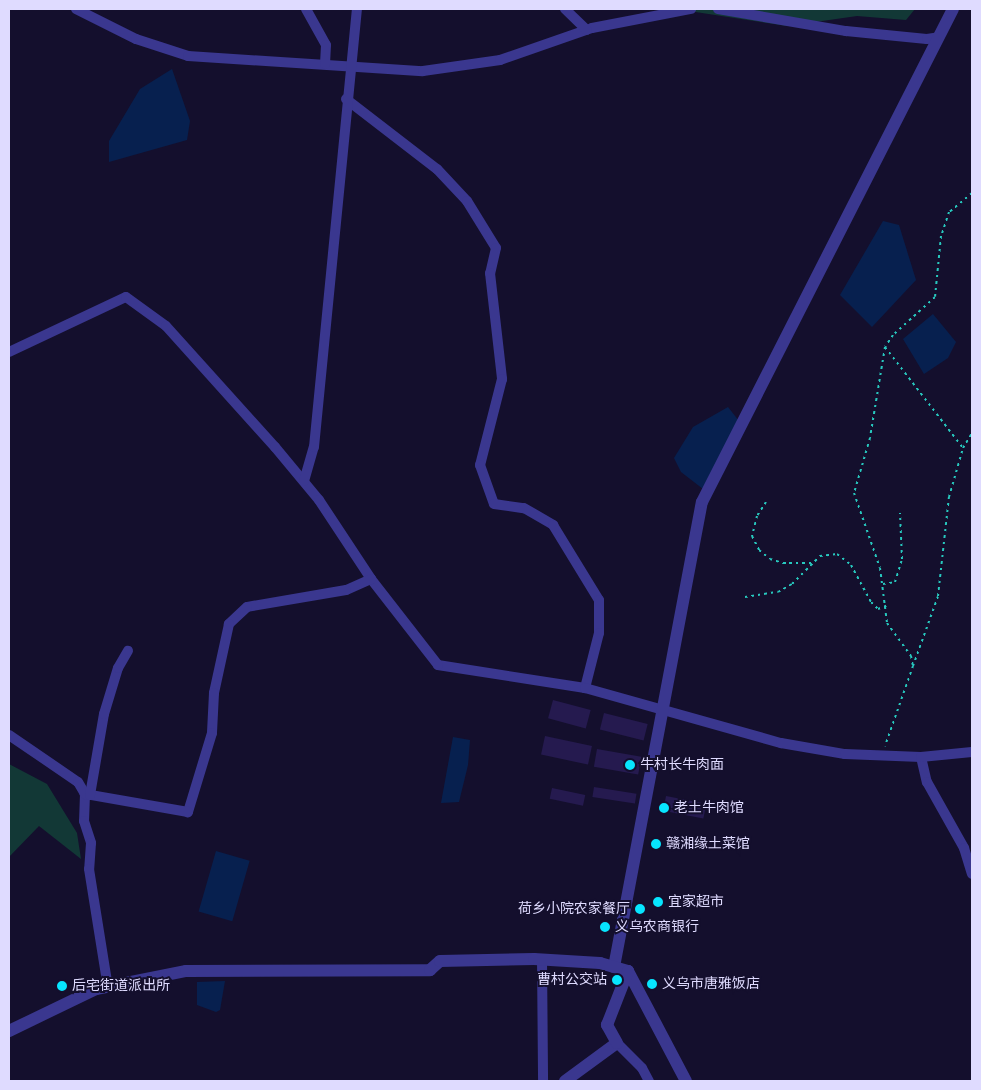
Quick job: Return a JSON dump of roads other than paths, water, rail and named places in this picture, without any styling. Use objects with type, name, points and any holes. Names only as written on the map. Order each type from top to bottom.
[{"type":"street","points":[[76,9],[136,39],[188,56],[350,65],[423,72],[500,60],[587,30],[691,9]]},
{"type":"street","points":[[306,9],[326,45],[325,64]]},
{"type":"street","points":[[304,481],[314,447],[346,99],[357,9]]},
{"type":"street","points":[[565,9],[587,30]]},
{"type":"street","points":[[718,9],[846,31],[927,39],[939,37]]},
{"type":"street","points":[[614,967],[702,502],[953,9]]},
{"type":"street","points":[[346,99],[437,169],[468,201],[496,248],[490,273],[502,379],[480,465],[494,504],[524,508],[554,525],[599,600],[600,633],[585,688]]},
{"type":"street","points":[[9,352],[126,296],[166,326],[304,481],[371,579],[438,665],[585,688],[661,712],[781,743],[845,754],[921,757],[972,752]]},
{"type":"street","points":[[9,735],[78,782],[87,794],[188,812],[212,733],[214,693],[229,624],[247,606],[346,590],[371,579]]},
{"type":"street","points":[[108,987],[89,869],[91,843],[84,821],[87,794],[104,714],[118,668],[128,651]]},
{"type":"street","points":[[921,757],[927,782],[964,848],[972,874]]},
{"type":"street","points":[[542,959],[543,1081]]},
{"type":"street","points":[[9,1030],[96,989],[186,971],[430,970],[440,961],[542,959],[614,967],[628,971],[686,1081]]},
{"type":"street","points":[[628,971],[607,1025],[617,1043],[642,1068],[649,1081]]},
{"type":"street","points":[[565,1081],[617,1043]]},
{"type":"water","points":[[172,69],[190,121],[187,140],[109,162],[109,141],[140,89]]},
{"type":"water","points":[[883,221],[899,225],[916,280],[872,327],[840,295]]},
{"type":"water","points":[[933,314],[956,342],[948,358],[924,374],[903,339]]},
{"type":"water","points":[[728,407],[739,421],[703,489],[681,472],[674,458],[693,427]]},
{"type":"water","points":[[453,737],[470,740],[468,765],[459,802],[441,803]]},
{"type":"water","points":[[216,851],[250,861],[232,921],[199,912]]},
{"type":"water","points":[[225,981],[220,1010],[216,1012],[197,1005],[197,982]]},
{"type":"place","name":"牛村长牛肉面","points":[[630,765]]},
{"type":"place","name":"老土牛肉馆","points":[[664,808]]},
{"type":"place","name":"赣湘缘土菜馆","points":[[656,844]]},
{"type":"place","name":"宜家超市","points":[[658,902]]},
{"type":"place","name":"荷乡小院农家餐厅","points":[[640,909]]},
{"type":"place","name":"义乌农商银行","points":[[605,927]]},
{"type":"place","name":"曹村公交站","points":[[617,980]]},
{"type":"place","name":"义乌市唐雅饭店","points":[[652,984]]},
{"type":"place","name":"后宅街道派出所","points":[[62,986]]}]
